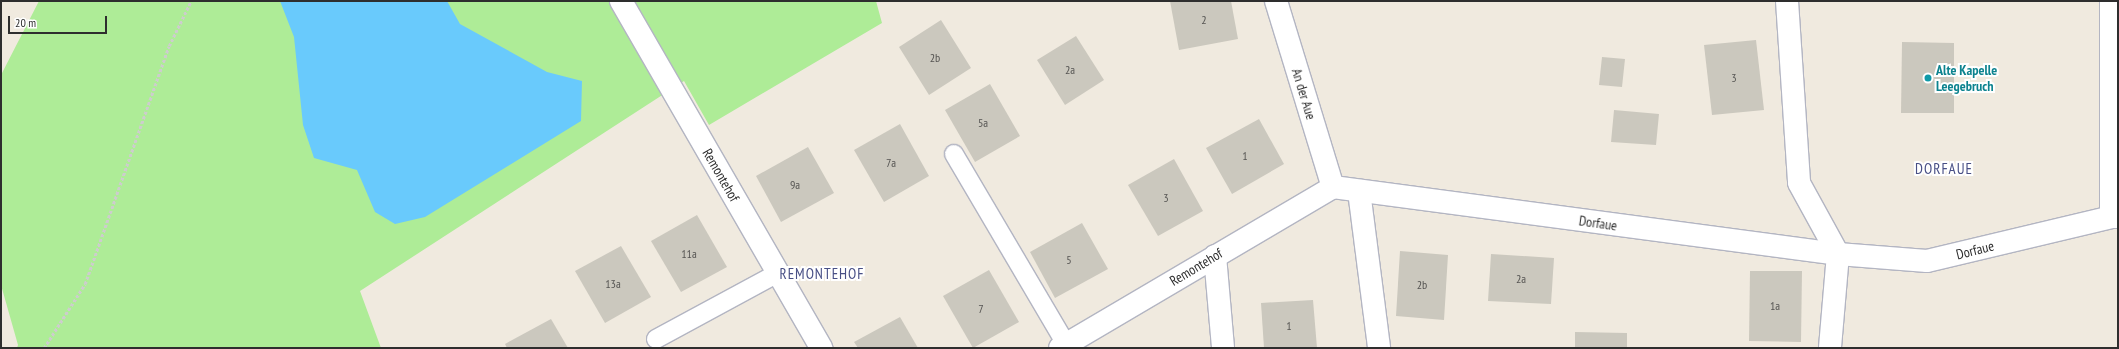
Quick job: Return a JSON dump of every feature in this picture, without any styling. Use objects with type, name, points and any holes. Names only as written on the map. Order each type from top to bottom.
[{"type":"street","name":"Remontehof","points":[[621,1],[821,348]]},
{"type":"street","name":"An der Aue","points":[[1276,1],[1333,187]]},
{"type":"street","points":[[1787,1],[1799,183],[1838,254],[1830,348]]},
{"type":"street","name":"Dorfaue","points":[[1333,187],[1838,254],[1927,261],[2114,217],[2111,1]]},
{"type":"street","name":"Remontehof","points":[[1063,346],[1333,187]]},
{"type":"street","points":[[1359,191],[1379,348]]},
{"type":"street","points":[[1215,256],[1223,348]]},
{"type":"lane","points":[[954,154],[1063,346]]},
{"type":"lane","points":[[656,340],[778,273]]},
{"type":"path","points":[[44,348],[85,284],[169,46],[191,1]]},
{"type":"green space","points":[[39,1],[876,1],[882,23],[709,125],[684,81],[360,291],[381,348],[17,348],[18,345],[1,285],[1,75]]},
{"type":"water","points":[[280,1],[447,1],[460,24],[547,72],[582,81],[581,121],[425,217],[395,224],[375,212],[357,170],[314,158],[303,125],[294,37]]},
{"type":"building","points":[[1170,1],[1231,1],[1238,39],[1179,50]]},
{"type":"building","points":[[941,20],[971,68],[929,95],[899,47]]},
{"type":"building","points":[[1076,36],[1104,80],[1065,105],[1037,60]]},
{"type":"building","points":[[1756,40],[1764,110],[1712,115],[1704,45]]},
{"type":"building","name":"Alte Kapelle Leegebruch","points":[[1902,42],[1954,43],[1954,113],[1901,113]]},
{"type":"building","points":[[1602,57],[1625,59],[1622,87],[1599,85]]},
{"type":"building","points":[[990,84],[1020,136],[975,162],[945,110]]},
{"type":"building","points":[[1614,110],[1659,114],[1656,145],[1611,142]]},
{"type":"building","points":[[1259,119],[1284,164],[1232,194],[1206,148]]},
{"type":"building","points":[[900,124],[929,176],[884,202],[854,150]]},
{"type":"building","points":[[808,147],[834,193],[781,222],[756,176]]},
{"type":"building","points":[[1174,159],[1203,211],[1158,236],[1128,185]]},
{"type":"building","points":[[697,215],[727,267],[681,292],[651,241]]},
{"type":"building","points":[[1082,223],[1108,269],[1055,298],[1030,252]]},
{"type":"building","points":[[621,246],[651,297],[605,323],[575,271]]},
{"type":"building","points":[[1400,251],[1448,255],[1444,320],[1396,316]]},
{"type":"building","points":[[1491,254],[1554,258],[1551,304],[1488,301]]},
{"type":"building","points":[[989,270],[1019,322],[973,348],[943,296]]},
{"type":"building","points":[[1750,271],[1802,271],[1801,342],[1749,341]]},
{"type":"building","points":[[1313,300],[1317,348],[1264,348],[1261,303]]},
{"type":"building","points":[[900,317],[918,348],[858,348],[854,342]]},
{"type":"building","points":[[551,319],[568,348],[507,348],[505,344]]},
{"type":"building","points":[[1575,332],[1627,333],[1627,348],[1575,348]]},
{"type":"place","name":"Alte Kapelle Leegebruch","points":[[1928,78]]},
{"type":"district","name":"DORFAUE","points":[[1944,169]]},
{"type":"district","name":"REMONTEHOF","points":[[822,274]]}]
